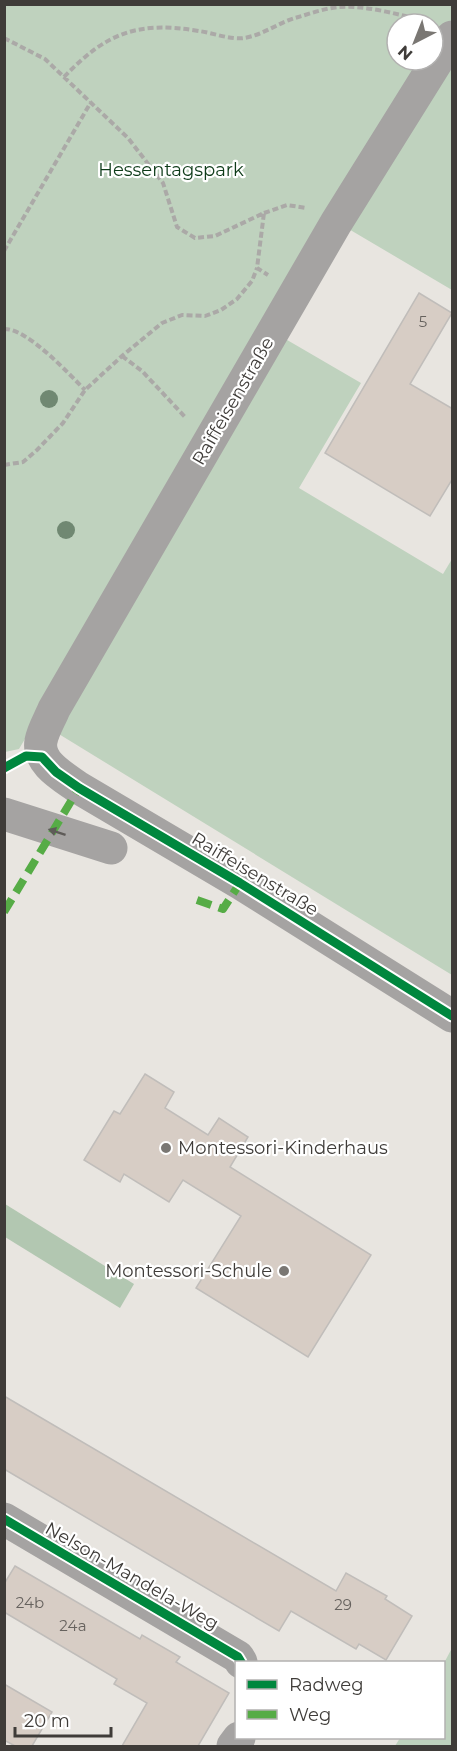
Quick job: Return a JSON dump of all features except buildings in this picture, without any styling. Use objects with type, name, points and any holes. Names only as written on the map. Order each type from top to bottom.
[{"type":"street","name":"Raiffeisenstraße","points":[[419,72],[296,293],[54,709],[41,742],[42,757],[56,772],[79,788],[240,882],[453,1016]]},
{"type":"street","points":[[4,814],[111,848]]},
{"type":"street","name":"Nelson-Mandela-Weg","points":[[4,1519],[238,1657],[240,1661]]},
{"type":"path","points":[[64,77],[83,57],[107,40],[126,32],[158,27],[197,30],[241,39],[261,33],[293,18],[340,7],[385,12]]},
{"type":"path","points":[[4,38],[45,59],[128,138],[163,183],[177,227],[195,238],[215,236],[287,205],[299,206],[336,223]]},
{"type":"path","points":[[4,251],[91,102]]},
{"type":"path","points":[[4,465],[23,462],[37,450],[63,423],[86,390],[162,323],[182,315],[205,316],[221,310],[237,299],[252,281],[257,268],[264,213]]},
{"type":"path","points":[[257,268],[296,293]]},
{"type":"path","points":[[4,329],[12,329],[38,345],[86,390]]},
{"type":"path","points":[[122,356],[142,371],[209,443]]},
{"type":"green space","name":"Hessentagspark","points":[[5,5],[452,5],[452,22],[445,33],[445,12],[385,12],[385,72],[421,72],[19,749],[5,752]]},
{"type":"green space","points":[[452,51],[452,290],[347,228],[440,72],[445,72],[445,63]]},
{"type":"green space","points":[[282,337],[361,383],[299,488],[443,574],[452,559],[452,975],[49,728]]},
{"type":"green space","points":[[5,1204],[134,1284],[120,1308],[5,1237]]},
{"type":"green space","points":[[452,1648],[452,1746],[395,1746],[399,1739],[445,1739],[445,1661]]},
{"type":"marked path","points":[[4,912],[79,788]]},
{"type":"marked path","points":[[197,900],[223,909],[240,883]]},
{"type":"cycle path","points":[[4,768],[26,756],[42,757],[56,772],[79,788],[240,883],[452,1016]]},
{"type":"cycle path","points":[[4,1519],[238,1657],[240,1661]]},
{"type":"place","name":"Montessori-Kinderhaus","points":[[166,1148]]},
{"type":"place","name":"Montessori-Schule","points":[[284,1271]]}]
